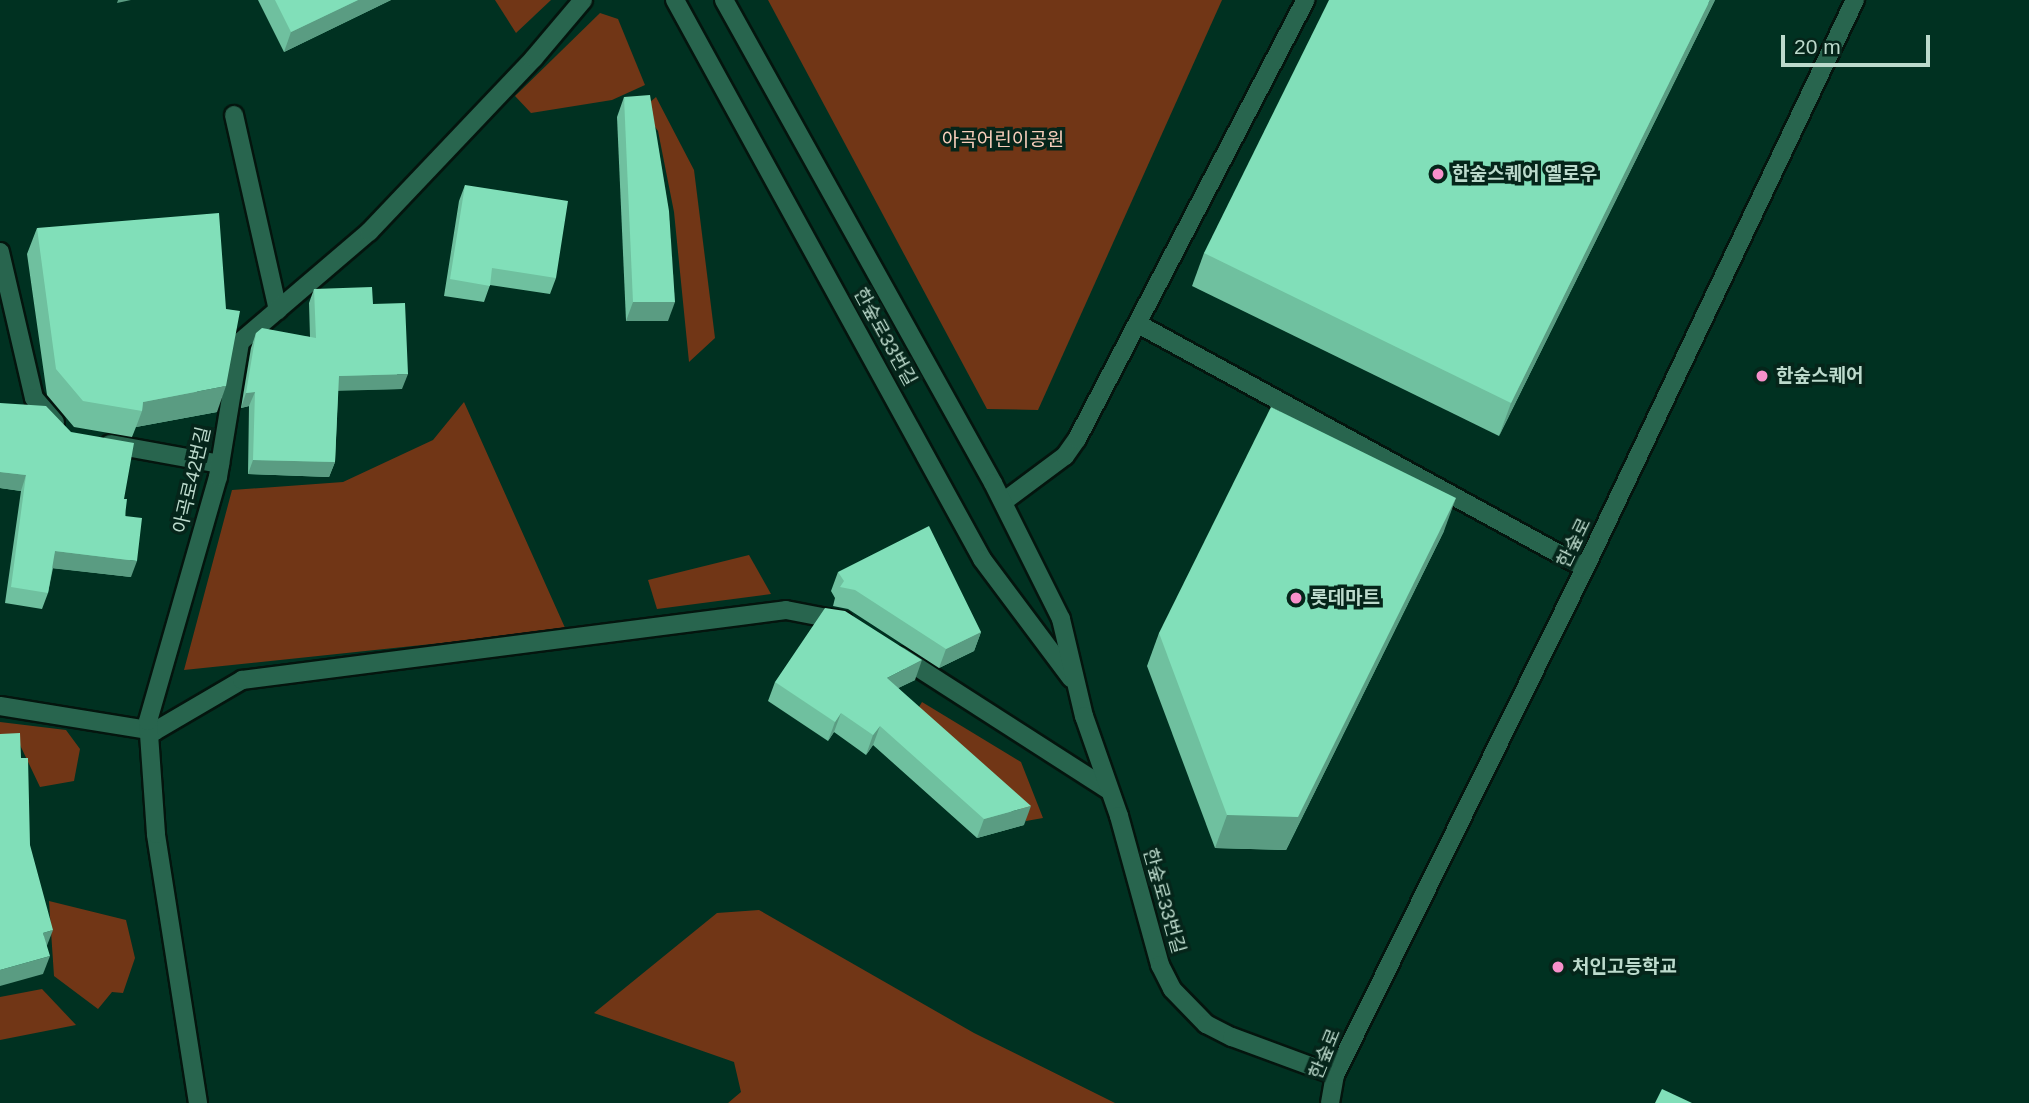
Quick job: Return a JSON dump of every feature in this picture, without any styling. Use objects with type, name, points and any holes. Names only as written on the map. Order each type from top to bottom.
[{"type":"street","name":"아곡로42번길","points":[[198,1103],[156,834],[148,722],[220,464],[240,342],[369,232],[534,58],[583,0]]},
{"type":"street","name":"한숲로33번길","points":[[675,0],[982,559],[1075,683]]},
{"type":"street","name":"한숲로33번길","points":[[724,0],[1003,502],[1062,619],[1075,683],[1160,965],[1186,1006],[1206,1024],[1232,1037],[1335,1075]]},
{"type":"street","points":[[1003,502],[1065,456],[1140,325],[1306,0]]},
{"type":"street","name":"한숲로","points":[[1330,1103],[1335,1075],[1585,568],[1855,0]]},
{"type":"street","points":[[234,115],[278,310]]},
{"type":"street","points":[[0,251],[34,398],[68,437]]},
{"type":"street","points":[[1140,325],[1585,568]]},
{"type":"street","points":[[94,441],[220,464]]},
{"type":"street","points":[[0,706],[155,731],[242,680],[786,610],[842,619],[853,627]]},
{"type":"street","points":[[888,649],[1109,790]]},
{"type":"green space","points":[[495,0],[551,0],[516,33]]},
{"type":"green space","name":"아곡어린이공원","points":[[768,0],[1222,0],[1038,410],[987,409]]},
{"type":"green space","points":[[600,13],[618,19],[645,85],[612,100],[531,113],[515,96]]},
{"type":"green space","points":[[656,97],[694,170],[715,338],[689,362],[674,212],[658,131],[642,109]]},
{"type":"green space","points":[[464,402],[566,630],[184,670],[232,490],[343,482],[433,440]]},
{"type":"green space","points":[[749,555],[771,594],[657,609],[648,580]]},
{"type":"green space","points":[[922,702],[1021,762],[1043,818],[1026,821],[1015,798],[913,717]]},
{"type":"green space","points":[[0,722],[66,730],[80,749],[74,781],[40,787],[20,745],[0,745]]},
{"type":"green space","points":[[49,901],[126,920],[135,958],[123,993],[112,992],[98,1009],[54,976]]},
{"type":"green space","points":[[759,910],[974,1033],[1115,1103],[728,1103],[741,1092],[734,1062],[594,1013],[717,913]]},
{"type":"green space","points":[[42,989],[76,1025],[0,1040],[0,997]]},
{"type":"building","points":[[275,0],[358,0],[291,32]]},
{"type":"building","name":"한숲스퀘어 옐로우","points":[[1329,0],[1710,0],[1511,403],[1204,253]]},
{"type":"building","points":[[650,95],[669,211],[675,302],[633,302],[624,97]]},
{"type":"building","points":[[465,185],[568,201],[556,278],[492,268],[490,286],[450,279]]},
{"type":"building","points":[[219,213],[226,309],[240,311],[226,386],[143,402],[142,411],[83,401],[56,369],[37,228]]},
{"type":"building","points":[[372,287],[373,304],[405,303],[408,374],[339,376],[335,462],[253,460],[255,392],[246,393],[256,333],[262,328],[316,338],[314,289]]},
{"type":"building","points":[[0,403],[46,406],[71,432],[134,443],[124,499],[127,499],[125,516],[142,518],[137,561],[55,551],[48,593],[11,587],[26,475],[0,472]]},
{"type":"building","name":"롯데마트","points":[[1271,407],[1456,498],[1298,817],[1227,815],[1159,633]]},
{"type":"building","points":[[929,526],[981,632],[946,649],[855,590],[840,587],[844,581],[838,572]]},
{"type":"building","points":[[825,608],[845,611],[922,660],[887,678],[1031,806],[984,819],[880,726],[873,735],[841,713],[835,722],[775,682]]},
{"type":"building","points":[[20,733],[21,758],[28,758],[30,845],[53,930],[43,933],[50,956],[0,970],[0,734]]},
{"type":"building","points":[[1662,1089],[1692,1103],[1655,1103]]},
{"type":"place","name":"한숲스퀘어 옐로우","points":[[1438,174]]},
{"type":"place","name":"한숲스퀘어","points":[[1762,376]]},
{"type":"place","name":"롯데마트","points":[[1296,598]]},
{"type":"place","name":"처인고등학교","points":[[1558,967]]}]
